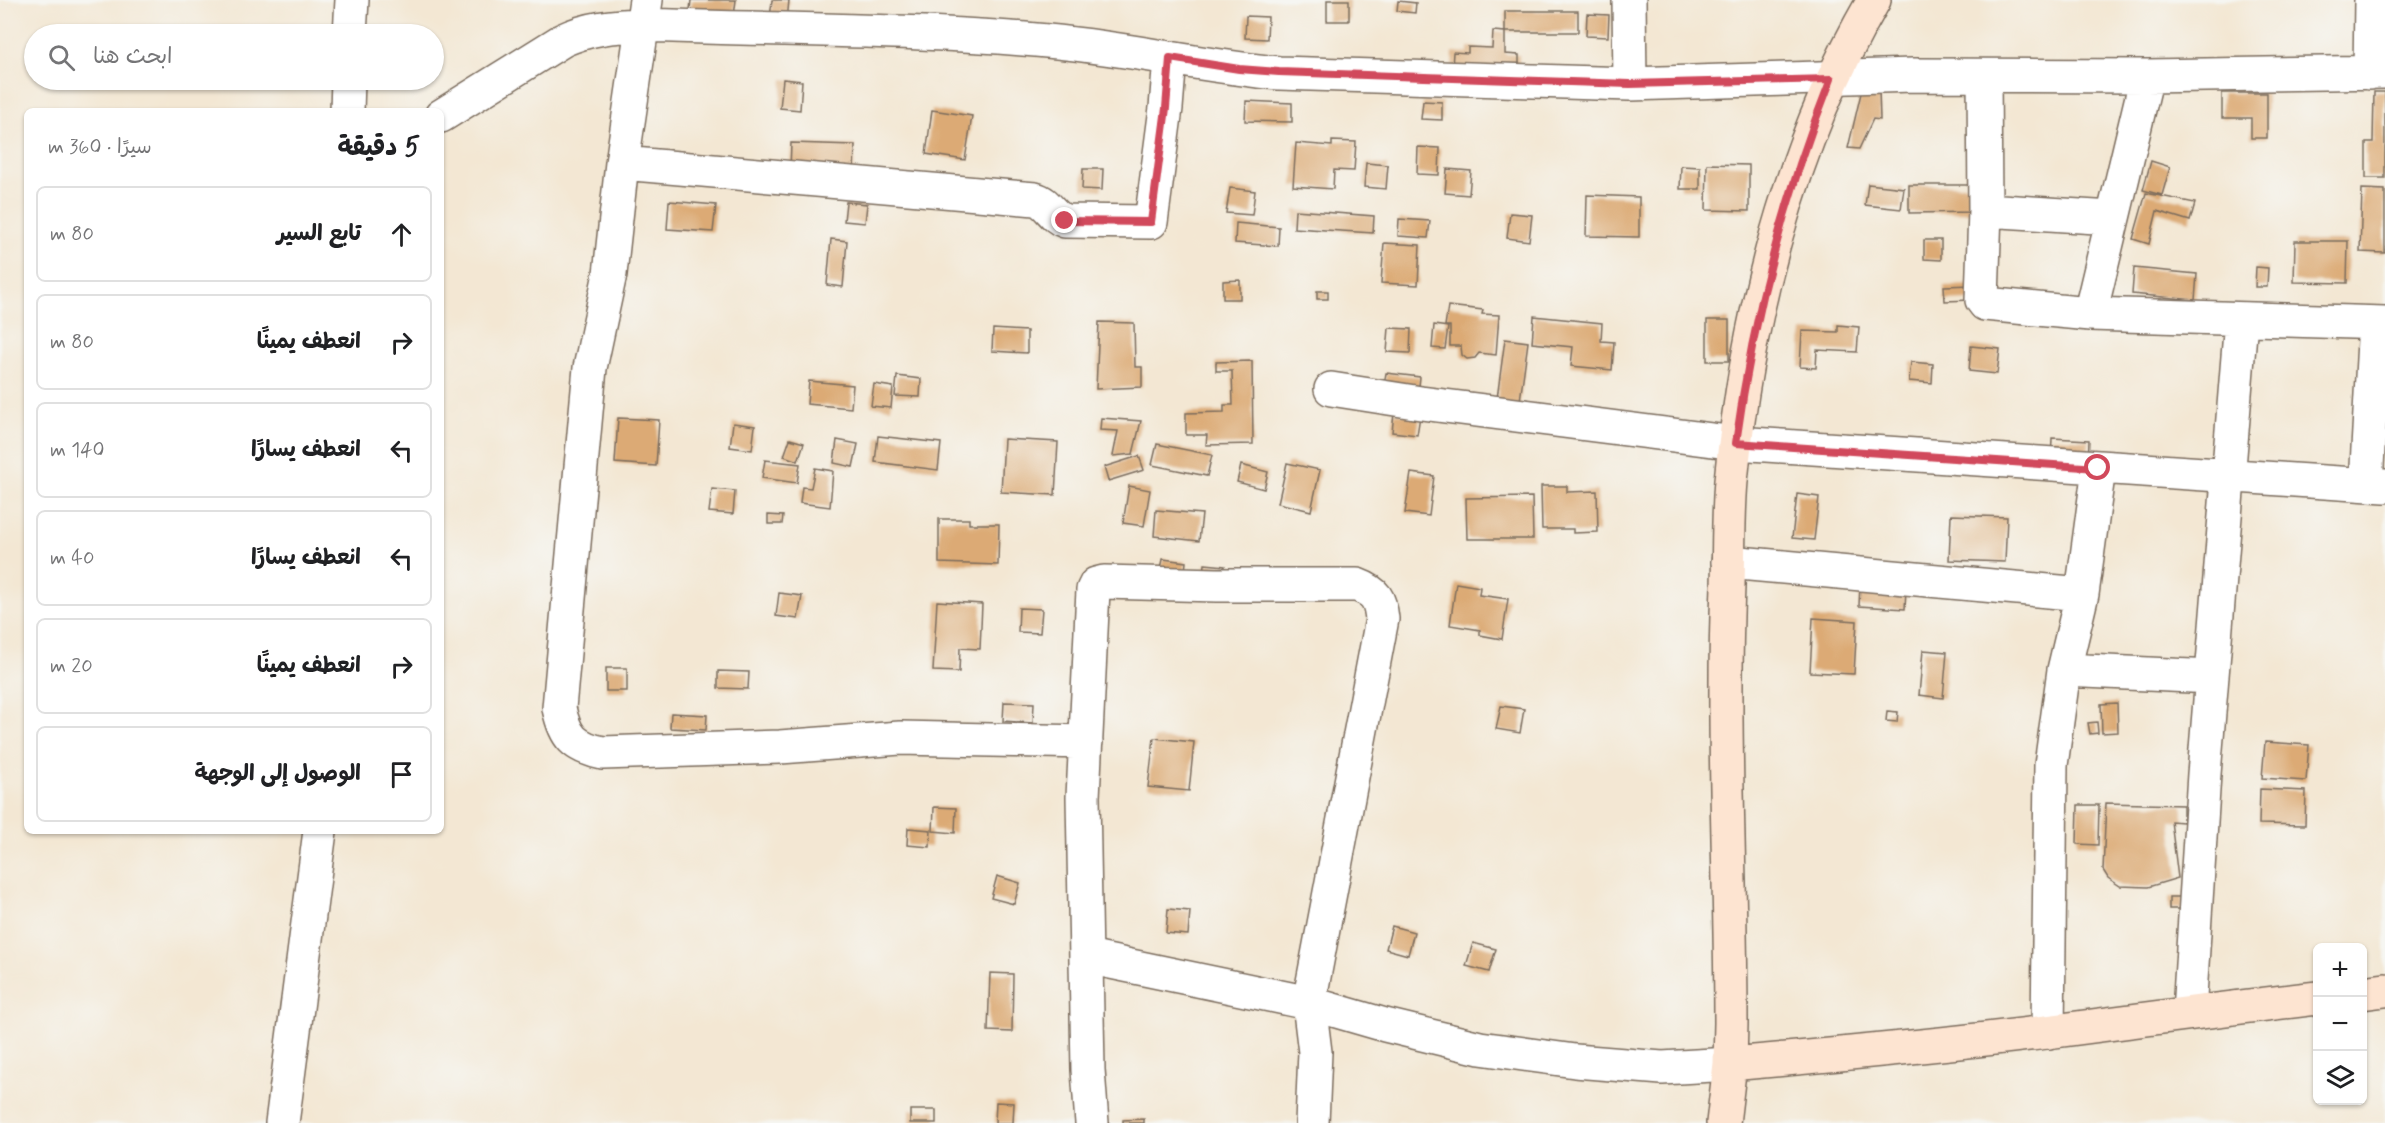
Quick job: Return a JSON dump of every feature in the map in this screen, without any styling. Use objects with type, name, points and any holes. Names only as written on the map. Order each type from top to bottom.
[{"type":"street","points":[[351,24],[352,0]]},
{"type":"street","points":[[1629,0],[1630,84]]},
{"type":"street","points":[[1723,1123],[1730,1064],[1726,698],[1728,562],[1731,483],[1745,376],[1775,243],[1799,163],[1831,79],[1874,0]]},
{"type":"street","points":[[444,114],[563,40],[583,31],[644,13],[985,36],[1104,47],[1239,69],[1279,72],[1630,84],[1913,75],[2147,76],[2378,72],[2371,0]]},
{"type":"street","points":[[644,13],[622,163],[610,274],[590,368],[559,708],[562,723],[571,738],[584,749],[603,753],[780,747],[900,738],[1086,742]]},
{"type":"street","points":[[622,163],[1035,200],[1044,203],[1058,218],[1065,221],[1151,222],[1170,58]]},
{"type":"street","points":[[1331,389],[1422,403],[1736,443],[2375,485],[2380,323],[2090,314],[1985,304],[1982,300],[1985,210],[1984,76]]},
{"type":"street","points":[[2090,314],[2147,76]]},
{"type":"street","points":[[347,108],[348,90]]},
{"type":"street","points":[[1985,210],[2112,218]]},
{"type":"street","points":[[2189,1012],[2212,677],[2241,320]]},
{"type":"street","points":[[2048,1032],[2051,765],[2064,670],[2082,594],[2098,468]]},
{"type":"street","points":[[1728,562],[2082,594]]},
{"type":"street","points":[[1092,1123],[1088,1070],[1083,797],[1093,590],[1096,584],[1346,584],[1370,590],[1381,603],[1383,619],[1310,1003],[1315,1052],[1312,1123]]},
{"type":"street","points":[[2064,670],[2212,677]]},
{"type":"street","points":[[282,1123],[320,834]]},
{"type":"street","points":[[1087,957],[1310,1003],[1385,1025],[1480,1048],[1575,1061],[1662,1068],[1903,1048],[2313,999]]},
{"type":"street","points":[[2367,992],[2385,990]]},
{"type":"building","points":[[691,0],[736,0],[734,16],[690,10]]},
{"type":"building","points":[[772,0],[789,0],[787,21],[770,19]]},
{"type":"building","points":[[1327,0],[1349,0],[1349,21],[1327,21]]},
{"type":"building","points":[[1398,1],[1416,3],[1415,13],[1397,11]]},
{"type":"building","points":[[1505,11],[1578,11],[1578,32],[1505,32]]},
{"type":"building","points":[[1587,14],[1609,15],[1608,37],[1586,36]]},
{"type":"building","points":[[1246,16],[1268,17],[1267,39],[1245,38]]},
{"type":"building","points":[[1493,31],[1505,32],[1505,54],[1519,55],[1519,71],[1452,68],[1453,52],[1468,53],[1468,47],[1492,48]]},
{"type":"building","points":[[783,79],[802,81],[800,110],[780,108]]},
{"type":"building","points":[[1862,89],[1879,90],[1880,120],[1873,119],[1859,149],[1848,148]]},
{"type":"building","points":[[2374,92],[2385,92],[2385,178],[2366,178],[2366,142],[2373,142]]},
{"type":"building","points":[[2222,93],[2267,93],[2267,138],[2251,138],[2251,118],[2222,118]]},
{"type":"building","points":[[1246,101],[1292,103],[1292,122],[1245,121]]},
{"type":"building","points":[[1423,101],[1442,102],[1442,120],[1421,119]]},
{"type":"building","points":[[932,110],[972,116],[965,160],[926,154]]},
{"type":"building","points":[[1332,141],[1356,142],[1354,171],[1334,170],[1333,189],[1293,186],[1296,143],[1332,146]]},
{"type":"building","points":[[791,143],[855,145],[854,172],[790,170]]},
{"type":"building","points":[[1418,147],[1440,148],[1439,175],[1417,174]]},
{"type":"building","points":[[2151,161],[2170,167],[2162,195],[2143,190]]},
{"type":"building","points":[[1366,163],[1388,165],[1386,189],[1364,187]]},
{"type":"building","points":[[1707,164],[1749,165],[1749,211],[1706,210]]},
{"type":"building","points":[[1681,166],[1700,167],[1700,189],[1680,189]]},
{"type":"building","points":[[1083,169],[1103,169],[1102,190],[1082,189]]},
{"type":"building","points":[[1447,169],[1471,171],[1469,195],[1445,193]]},
{"type":"building","points":[[1868,184],[1904,188],[1901,209],[1865,205]]},
{"type":"building","points":[[1909,185],[1975,185],[1975,212],[1909,213]]},
{"type":"building","points":[[1230,188],[1255,191],[1252,215],[1226,213]]},
{"type":"building","points":[[2362,189],[2385,190],[2385,253],[2360,252]]},
{"type":"building","points":[[2146,193],[2195,203],[2190,221],[2157,211],[2149,244],[2133,239]]},
{"type":"building","points":[[1587,195],[1639,197],[1639,237],[1586,236]]},
{"type":"building","points":[[669,201],[716,205],[713,232],[667,229]]},
{"type":"building","points":[[846,202],[867,204],[865,223],[844,221]]},
{"type":"building","points":[[1295,210],[1374,216],[1373,233],[1294,228]]},
{"type":"building","points":[[1510,213],[1532,215],[1529,241],[1507,238]]},
{"type":"building","points":[[1399,219],[1430,221],[1428,238],[1398,236]]},
{"type":"building","points":[[1236,223],[1279,227],[1278,246],[1235,243]]},
{"type":"building","points":[[831,239],[847,241],[843,287],[827,285]]},
{"type":"building","points":[[1924,240],[1941,240],[1941,260],[1924,259]]},
{"type":"building","points":[[2295,241],[2348,241],[2347,283],[2294,282]]},
{"type":"building","points":[[1384,243],[1420,245],[1418,285],[1381,283]]},
{"type":"building","points":[[2256,267],[2268,268],[2267,287],[2255,287]]},
{"type":"building","points":[[2134,268],[2197,274],[2195,300],[2132,294]]},
{"type":"building","points":[[1240,280],[1240,299],[1223,299],[1223,281]]},
{"type":"building","points":[[1972,285],[1972,300],[1945,301],[1944,286]]},
{"type":"building","points":[[1317,291],[1328,291],[1328,299],[1317,299]]},
{"type":"building","points":[[1448,306],[1483,310],[1482,314],[1499,315],[1496,355],[1479,353],[1475,358],[1467,359],[1462,355],[1461,346],[1450,346],[1450,326],[1445,326]]},
{"type":"building","points":[[1534,316],[1602,323],[1601,341],[1614,342],[1612,370],[1571,366],[1573,347],[1532,343]]},
{"type":"building","points":[[1707,320],[1729,320],[1729,361],[1707,361]]},
{"type":"building","points":[[1099,322],[1134,323],[1135,367],[1142,367],[1142,387],[1096,389]]},
{"type":"building","points":[[1434,325],[1448,327],[1445,349],[1432,348]]},
{"type":"building","points":[[1838,325],[1859,327],[1857,352],[1817,350],[1816,368],[1800,367],[1802,331],[1838,332]]},
{"type":"building","points":[[1389,328],[1411,329],[1410,353],[1387,352]]},
{"type":"building","points":[[993,329],[1027,331],[1027,353],[992,351]]},
{"type":"building","points":[[1505,339],[1528,342],[1519,408],[1496,406]]},
{"type":"building","points":[[1971,346],[2000,349],[1997,374],[1969,371]]},
{"type":"building","points":[[1252,361],[1253,444],[1206,445],[1207,435],[1186,435],[1186,413],[1224,412],[1224,405],[1233,405],[1232,371],[1216,371],[1216,362]]},
{"type":"building","points":[[1911,362],[1933,364],[1932,383],[1909,381]]},
{"type":"building","points":[[1386,373],[1420,377],[1418,395],[1383,391]]},
{"type":"building","points":[[897,376],[921,379],[920,397],[895,396]]},
{"type":"building","points":[[809,381],[853,385],[851,408],[807,404]]},
{"type":"building","points":[[874,384],[893,387],[891,408],[871,406]]},
{"type":"building","points":[[1394,413],[1420,416],[1417,435],[1392,432]]},
{"type":"building","points":[[618,418],[659,420],[656,466],[615,463]]},
{"type":"building","points":[[1101,418],[1141,421],[1133,454],[1113,456],[1118,431],[1100,430]]},
{"type":"building","points":[[733,423],[755,426],[752,450],[730,447]]},
{"type":"building","points":[[878,436],[941,443],[938,470],[875,462]]},
{"type":"building","points":[[2052,438],[2089,440],[2088,463],[2051,461]]},
{"type":"building","points":[[790,439],[804,443],[798,461],[784,456]]},
{"type":"building","points":[[1004,439],[1058,442],[1055,495],[1001,492]]},
{"type":"building","points":[[837,440],[858,444],[853,467],[834,463]]},
{"type":"building","points":[[1157,444],[1212,455],[1207,476],[1152,465]]},
{"type":"building","points":[[1139,456],[1144,470],[1108,481],[1104,467]]},
{"type":"building","points":[[765,460],[800,464],[797,483],[762,478]]},
{"type":"building","points":[[1287,463],[1320,470],[1311,511],[1278,503]]},
{"type":"building","points":[[1241,465],[1268,472],[1264,489],[1237,482]]},
{"type":"building","points":[[815,468],[833,471],[830,507],[800,503],[802,487],[811,488]]},
{"type":"building","points":[[1411,473],[1434,476],[1429,516],[1405,513]]},
{"type":"building","points":[[1129,486],[1150,490],[1144,526],[1123,523]]},
{"type":"building","points":[[1541,486],[1567,486],[1567,492],[1597,491],[1598,532],[1573,533],[1573,529],[1542,529]]},
{"type":"building","points":[[712,489],[735,491],[733,514],[709,512]]},
{"type":"building","points":[[1797,494],[1819,497],[1814,540],[1792,538]]},
{"type":"building","points":[[1532,497],[1533,539],[1467,539],[1466,498]]},
{"type":"building","points":[[1156,510],[1202,514],[1199,541],[1154,536]]},
{"type":"building","points":[[768,515],[783,516],[782,524],[768,524]]},
{"type":"building","points":[[1951,515],[2007,517],[2005,562],[1949,560]]},
{"type":"building","points":[[939,519],[969,519],[969,524],[999,524],[998,565],[939,563]]},
{"type":"building","points":[[1163,559],[1186,562],[1185,571],[1161,569]]},
{"type":"building","points":[[1205,564],[1225,566],[1224,575],[1204,573]]},
{"type":"building","points":[[1456,583],[1480,587],[1479,595],[1508,599],[1502,639],[1480,635],[1480,630],[1450,625]]},
{"type":"building","points":[[1860,585],[1906,588],[1905,609],[1859,606]]},
{"type":"building","points":[[779,593],[802,596],[798,619],[776,616]]},
{"type":"building","points":[[937,601],[982,604],[980,649],[960,648],[959,672],[933,671]]},
{"type":"building","points":[[1019,608],[1042,609],[1040,633],[1018,632]]},
{"type":"building","points":[[1813,618],[1857,621],[1854,674],[1810,672]]},
{"type":"building","points":[[1923,650],[1947,652],[1943,698],[1919,695]]},
{"type":"building","points":[[606,668],[627,668],[627,691],[606,691]]},
{"type":"building","points":[[718,671],[749,672],[748,689],[718,688]]},
{"type":"building","points":[[1004,702],[1034,703],[1033,723],[1003,721]]},
{"type":"building","points":[[2117,703],[2118,732],[2102,733],[2101,704]]},
{"type":"building","points":[[1501,706],[1524,709],[1520,733],[1496,729]]},
{"type":"building","points":[[1887,711],[1898,712],[1897,722],[1886,721]]},
{"type":"building","points":[[671,713],[707,715],[706,730],[670,728]]},
{"type":"building","points":[[2097,722],[2098,733],[2090,734],[2088,723]]},
{"type":"building","points":[[1154,738],[1194,742],[1189,791],[1148,787]]},
{"type":"building","points":[[2265,742],[2309,745],[2306,781],[2262,778]]},
{"type":"building","points":[[2260,789],[2306,791],[2305,825],[2259,824]]},
{"type":"building","points":[[2106,803],[2183,805],[2183,822],[2171,821],[2178,878],[2148,887],[2120,886],[2108,878],[2103,870]]},
{"type":"building","points":[[2078,805],[2099,805],[2098,845],[2077,844]]},
{"type":"building","points":[[934,807],[956,808],[955,833],[933,831]]},
{"type":"building","points":[[908,828],[931,830],[930,847],[907,845]]},
{"type":"building","points":[[997,876],[1020,883],[1014,904],[991,898]]},
{"type":"building","points":[[2169,897],[2183,897],[2183,909],[2169,909]]},
{"type":"building","points":[[1168,909],[1190,911],[1188,935],[1166,933]]},
{"type":"building","points":[[1392,926],[1414,932],[1408,955],[1386,949]]},
{"type":"building","points":[[1473,943],[1496,949],[1489,972],[1466,966]]},
{"type":"building","points":[[990,973],[1013,974],[1012,1032],[988,1031]]},
{"type":"building","points":[[996,1102],[1014,1103],[1013,1123],[995,1123]]},
{"type":"building","points":[[910,1110],[936,1110],[936,1123],[910,1123]]},
{"type":"building","points":[[1144,1119],[1144,1123],[1123,1123],[1123,1120]]},
{"type":"route","points":[[1065,221],[1151,222],[1170,58],[1239,69],[1279,72],[1630,84],[1831,79],[1799,163],[1761,296],[1745,376],[1736,443],[2098,468]]}]
